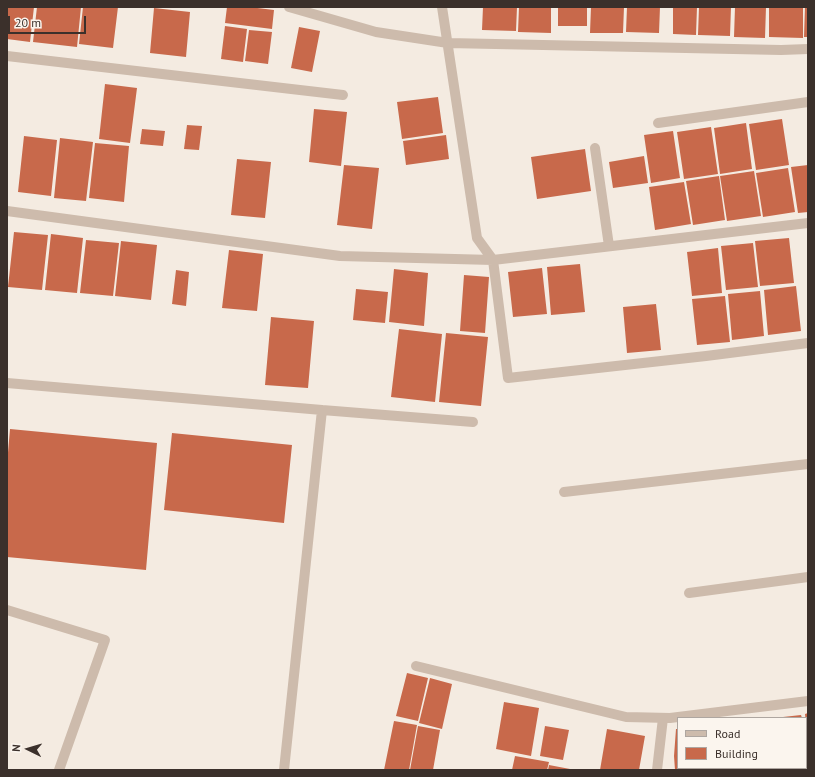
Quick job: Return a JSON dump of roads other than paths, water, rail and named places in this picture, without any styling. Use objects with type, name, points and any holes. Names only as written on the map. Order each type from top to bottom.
[{"type":"street","points":[[289,7],[376,32],[448,43],[781,50],[808,49]]},
{"type":"street","points":[[442,7],[477,238],[493,260],[508,378],[808,343]]},
{"type":"street","points":[[7,56],[343,95]]},
{"type":"street","points":[[658,122],[808,102]]},
{"type":"street","points":[[594,148],[609,246]]},
{"type":"street","points":[[7,211],[340,256],[493,260],[808,223]]},
{"type":"street","points":[[7,383],[473,422]]},
{"type":"street","points":[[284,770],[322,410]]},
{"type":"street","points":[[564,492],[808,464]]},
{"type":"street","points":[[689,593],[808,577]]},
{"type":"street","points":[[7,610],[105,640],[59,770]]},
{"type":"street","points":[[416,666],[626,717],[677,717]]},
{"type":"street","points":[[685,717],[808,701]]},
{"type":"street","points":[[657,770],[664,718]]}]
